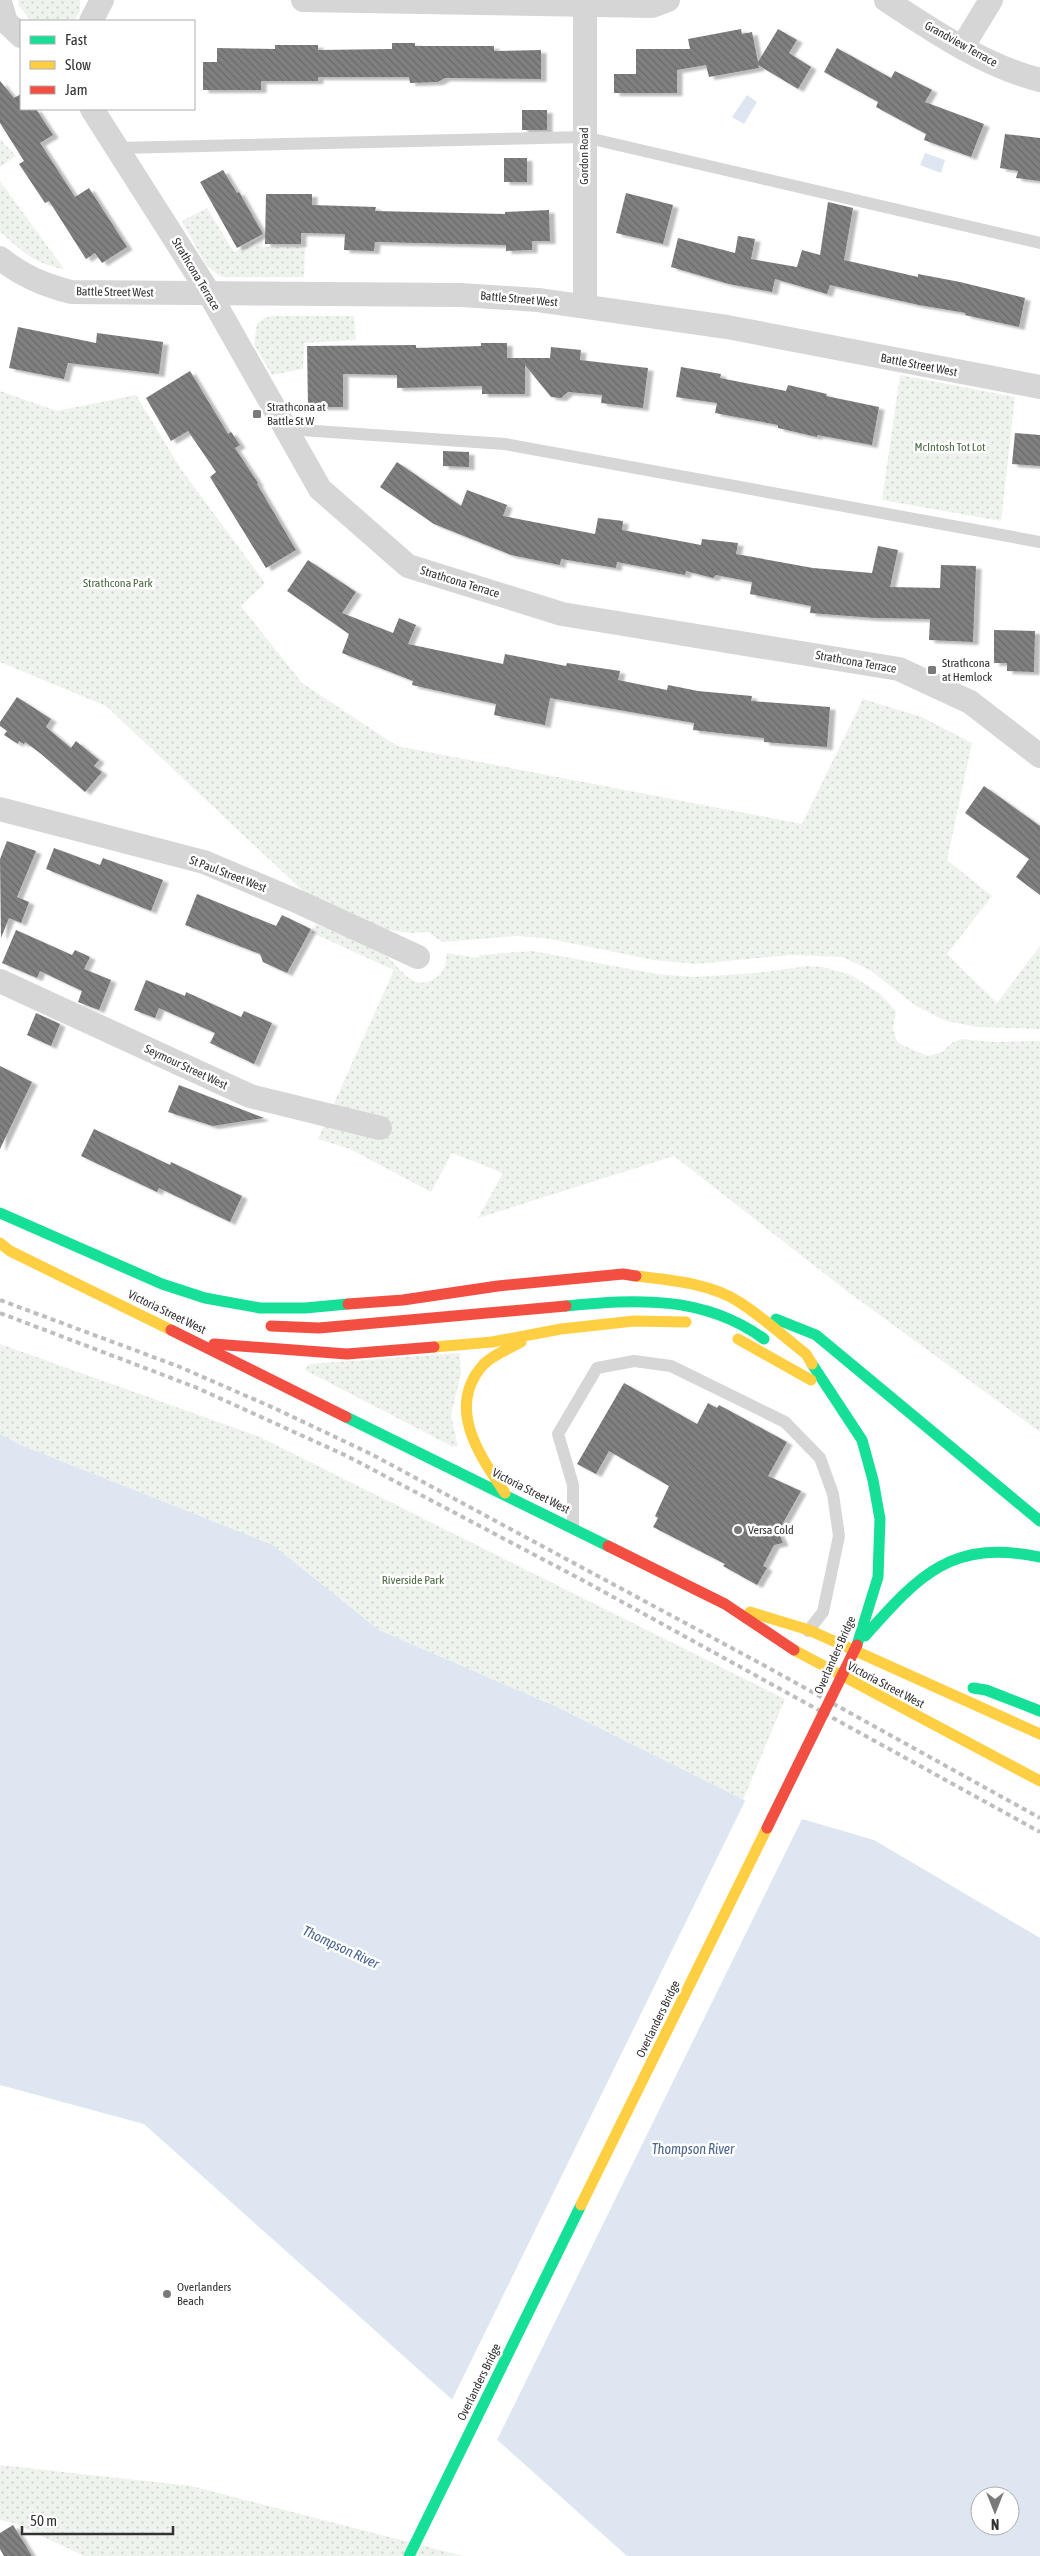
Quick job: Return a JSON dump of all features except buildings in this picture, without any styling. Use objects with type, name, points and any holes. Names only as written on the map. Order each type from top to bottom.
[{"type":"main road","name":"Victoria Street West","points":[[0,1213],[162,1284],[205,1298],[260,1308],[305,1308],[403,1300],[498,1286],[623,1274],[711,1290],[816,1336],[1040,1520]]},
{"type":"main road","points":[[0,1225],[17,1233]]},
{"type":"main road","name":"Victoria Street West","points":[[0,1243],[10,1251],[506,1494],[725,1604],[781,1643],[1040,1781]]},
{"type":"main road","points":[[258,1325],[319,1328],[628,1300],[678,1303],[720,1314],[758,1334],[838,1401]]},
{"type":"main road","name":"Victoria Street West","points":[[738,1301],[806,1354],[862,1440],[873,1480]]},
{"type":"main road","points":[[198,1343],[347,1354],[492,1342],[529,1337],[561,1329],[634,1321],[678,1320],[695,1324]]},
{"type":"main road","points":[[728,1335],[752,1345],[811,1380]]},
{"type":"main road","points":[[506,1494],[479,1455],[468,1431],[465,1408],[468,1390],[485,1364],[529,1337]]},
{"type":"main road","name":"Overlanders Bridge","points":[[409,2556],[857,1644],[878,1577],[880,1519],[873,1480]]},
{"type":"main road","points":[[857,1644],[888,1610],[930,1572],[957,1558],[983,1550],[1018,1551],[1040,1557]]},
{"type":"main road","points":[[725,1604],[808,1630],[1040,1734]]},
{"type":"main road","points":[[912,1676],[986,1690],[1040,1711]]},
{"type":"street","points":[[92,20],[102,0]]},
{"type":"street","points":[[303,0],[585,6],[652,6],[668,0]]},
{"type":"street","name":"Grandview Terrace","points":[[886,0],[927,27],[1004,68],[1040,80]]},
{"type":"street","points":[[963,46],[991,0]]},
{"type":"street","points":[[0,2],[6,22],[20,35]]},
{"type":"street","name":"Gordon Road","points":[[585,6],[585,306]]},
{"type":"street","name":"Strathcona Terrace","points":[[93,110],[209,293],[320,489],[408,566],[562,614],[899,669],[970,702],[1040,756]]},
{"type":"street","name":"Battle Street West","points":[[0,258],[14,269],[43,285],[71,292],[462,295],[538,300],[727,327],[1040,387]]},
{"type":"street","name":"St Paul Street West","points":[[0,809],[204,862],[301,903],[418,957]]},
{"type":"street","name":"Seymour Street West","points":[[0,981],[250,1096],[380,1128]]},
{"type":"lane","points":[[117,148],[584,138],[1040,243]]},
{"type":"lane","points":[[286,429],[505,444],[1040,542]]},
{"type":"lane","points":[[573,1528],[573,1485],[558,1434],[597,1368],[634,1362],[671,1366],[785,1422],[820,1458],[833,1494],[839,1536],[823,1612],[808,1630],[781,1643]]},
{"type":"green space","points":[[18,0],[80,0],[80,11],[75,20],[30,20],[19,6]]},
{"type":"green space","points":[[0,139],[16,156],[0,167]]},
{"type":"green space","points":[[0,181],[64,269],[45,264],[29,256],[0,231]]},
{"type":"green space","points":[[207,208],[234,252],[263,236],[262,247],[305,246],[304,277],[223,277],[217,274],[206,265],[182,221]]},
{"type":"green space","points":[[273,316],[354,316],[356,340],[304,343],[303,369],[272,375],[254,344],[257,324],[264,318]]},
{"type":"green space","name":"McIntosh Tot Lot","points":[[900,375],[1015,397],[1001,521],[882,500]]},
{"type":"green space","name":"Strathcona Park","points":[[0,391],[57,411],[136,395],[181,469],[265,583],[241,606],[302,683],[397,746],[802,824],[863,699],[922,717],[972,743],[947,860],[992,896],[947,954],[997,1003],[1040,946],[1040,1029],[977,1027],[946,1021],[916,1006],[870,970],[842,957],[790,955],[695,964],[654,960],[545,938],[516,936],[442,942],[429,932],[412,933],[371,928],[322,909],[106,706],[0,662]]},
{"type":"green space","points":[[316,924],[376,949],[389,958],[407,976],[421,983],[428,982],[442,972],[446,953],[479,958],[479,955],[533,951],[657,974],[693,977],[756,973],[808,966],[823,967],[851,975],[879,993],[896,1011],[893,1029],[897,1041],[928,1056],[942,1052],[953,1042],[962,1039],[992,1042],[1040,1041],[1040,1432],[848,1292],[674,1156],[478,1218],[503,1173],[452,1153],[431,1192],[350,1149],[318,1139],[394,970],[310,932]]},
{"type":"green space","name":"Riverside Park","points":[[0,1344],[260,1437],[785,1699],[743,1800],[557,1707],[379,1630],[273,1545],[21,1445],[0,1434]]},
{"type":"green space","points":[[460,1353],[461,1374],[451,1415],[458,1446],[453,1447],[305,1370],[309,1364]]},
{"type":"green space","points":[[0,2465],[191,2486],[463,2556],[84,2556],[14,2523],[0,2520]]},
{"type":"water","points":[[747,95],[757,102],[744,124],[732,117]]},
{"type":"water","points":[[925,153],[945,160],[941,173],[920,165]]},
{"type":"water","name":"Thompson River","points":[[0,1434],[21,1445],[273,1545],[379,1630],[557,1707],[754,1805],[874,1840],[1040,1938],[1040,2556],[627,2556],[144,2124],[0,2085]]},
{"type":"pier","points":[[746,1799],[803,1817],[496,2442],[451,2402]]},
{"type":"railway","points":[[0,1300],[180,1367],[274,1408],[371,1454],[767,1667],[1040,1818]]},
{"type":"railway","points":[[0,1313],[195,1387],[347,1456],[586,1582],[1040,1832]]},
{"type":"traffic: fast","points":[[0,1213],[162,1284],[205,1298],[260,1308],[305,1308],[348,1304]]},
{"type":"traffic: fast","points":[[566,1306],[618,1302],[669,1303],[718,1314],[764,1339]]},
{"type":"traffic: fast","points":[[776,1319],[816,1335],[1040,1521]]},
{"type":"traffic: fast","points":[[812,1364],[862,1440],[873,1480],[880,1519],[878,1577],[857,1645]]},
{"type":"traffic: fast","points":[[346,1417],[608,1546]]},
{"type":"traffic: fast","points":[[865,1636],[903,1595],[940,1566],[960,1558],[983,1553],[1009,1553],[1040,1557]]},
{"type":"traffic: fast","points":[[973,1688],[986,1690],[1040,1711]]},
{"type":"traffic: fast","points":[[409,2556],[581,2205]]},
{"type":"traffic: slow","points":[[0,1243],[10,1251],[171,1330]]},
{"type":"traffic: slow","points":[[636,1276],[689,1283],[716,1290],[748,1308],[773,1327],[806,1354],[812,1364]]},
{"type":"traffic: slow","points":[[434,1347],[492,1342],[561,1329],[634,1321],[686,1322]]},
{"type":"traffic: slow","points":[[738,1339],[811,1380]]},
{"type":"traffic: slow","points":[[505,1493],[485,1463],[470,1430],[467,1397],[473,1380],[484,1364],[497,1354],[521,1342]]},
{"type":"traffic: slow","points":[[750,1612],[809,1630],[1040,1734]]},
{"type":"traffic: slow","points":[[794,1650],[1040,1781]]},
{"type":"traffic: slow","points":[[581,2205],[767,1828]]},
{"type":"traffic: jam","points":[[348,1304],[403,1300],[498,1286],[623,1274],[636,1276]]},
{"type":"traffic: jam","points":[[271,1326],[319,1328],[566,1306]]},
{"type":"traffic: jam","points":[[171,1330],[346,1417]]},
{"type":"traffic: jam","points":[[214,1344],[347,1354],[434,1347]]},
{"type":"traffic: jam","points":[[608,1546],[725,1604],[794,1650]]},
{"type":"traffic: jam","points":[[767,1828],[857,1645]]},
{"type":"place","name":"Strathcona at Battle St W","points":[[257,414]]},
{"type":"place","name":"Strathcona at Hemlock","points":[[932,670]]},
{"type":"place","name":"Versa Cold","points":[[738,1530]]},
{"type":"place","name":"Overlanders Beach","points":[[167,2294]]}]
